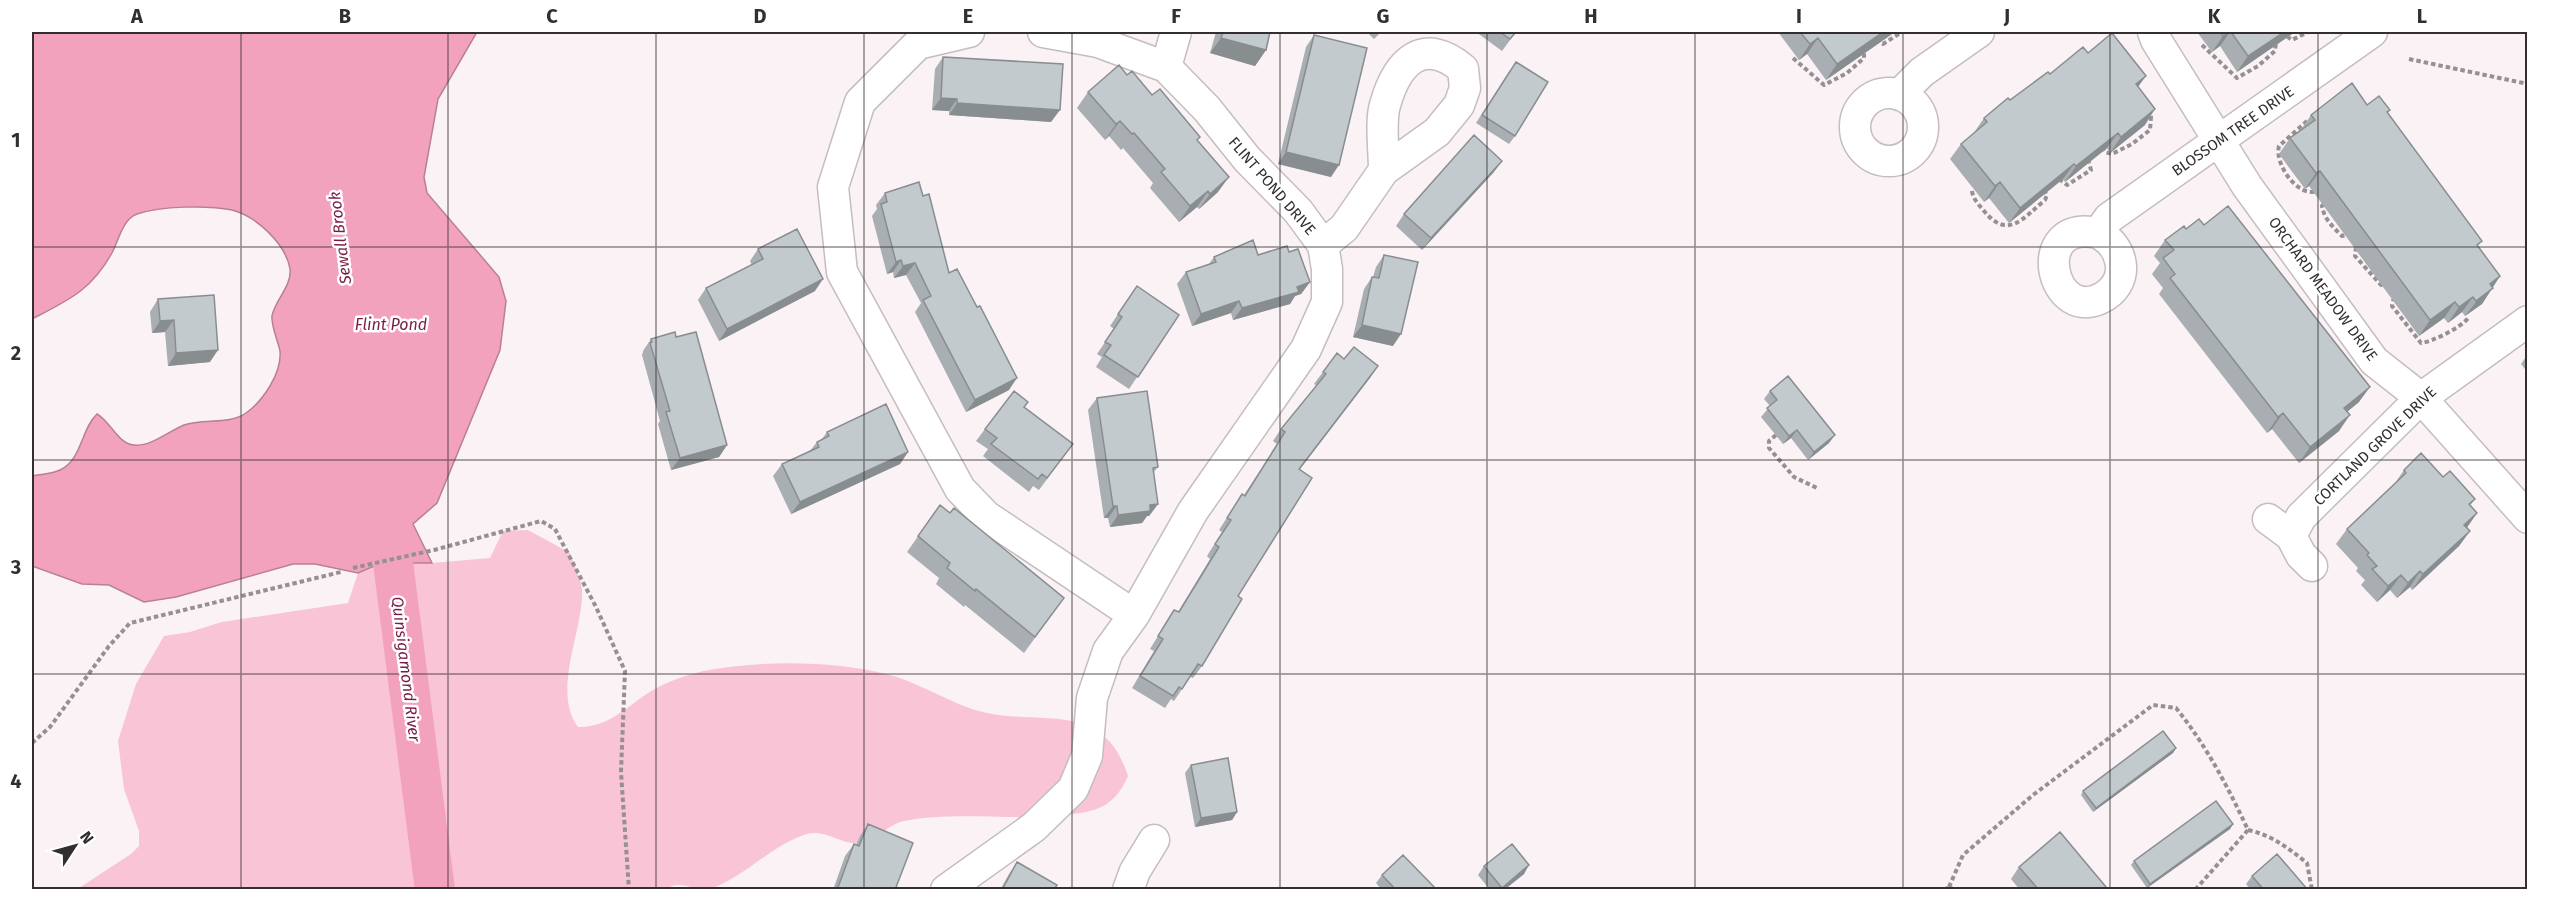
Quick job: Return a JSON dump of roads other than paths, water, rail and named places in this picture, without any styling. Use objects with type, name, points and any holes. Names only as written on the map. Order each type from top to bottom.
[{"type":"street","points":[[969,32],[918,44],[860,102],[833,187],[842,272],[960,489],[986,516],[1134,615]]},
{"type":"street","name":"FLINT POND DRIVE","points":[[946,890],[1034,827],[1073,789],[1087,756],[1092,698],[1108,651],[1134,615],[1193,511],[1308,346],[1327,302],[1327,268],[1323,245],[1298,211],[1248,159],[1208,109],[1166,67],[1100,37],[1043,32]]},
{"type":"street","points":[[1166,67],[1176,32]]},
{"type":"street","points":[[1899,95],[1922,72],[1979,32]]},
{"type":"street","name":"ORCHARD MEADOW DRIVE","points":[[2153,32],[2247,186],[2374,361],[2421,398],[2528,518]]},
{"type":"street","name":"BLOSSOM TREE DRIVE","points":[[2098,233],[2109,218],[2372,32]]},
{"type":"street","points":[[1323,245],[1344,228],[1384,170]]},
{"type":"street","name":"CORTLAND GROVE DRIVE","points":[[2312,566],[2280,528],[2301,517],[2421,398],[2528,321]]},
{"type":"street","points":[[1128,890],[1135,871],[1154,840]]},
{"type":"water","name":"Flint Pond","points":[[32,32],[477,32],[438,99],[424,177],[427,193],[499,277],[506,301],[500,350],[437,503],[413,524],[432,563],[381,563],[358,573],[315,564],[293,564],[176,597],[144,602],[109,585],[82,584],[32,566],[32,476],[54,472],[67,465],[73,459],[97,414],[123,441],[140,445],[147,444],[191,423],[239,417],[259,401],[270,386],[278,368],[280,351],[272,316],[286,287],[290,269],[283,250],[269,232],[241,213],[222,208],[197,207],[147,211],[128,220],[105,264],[88,285],[32,319]]},
{"type":"waterway","name":"Quinsigamond River","points":[[386,508],[435,890]]},
{"type":"water label","name":"Sewall Brook","points":[[340,238]]}]
